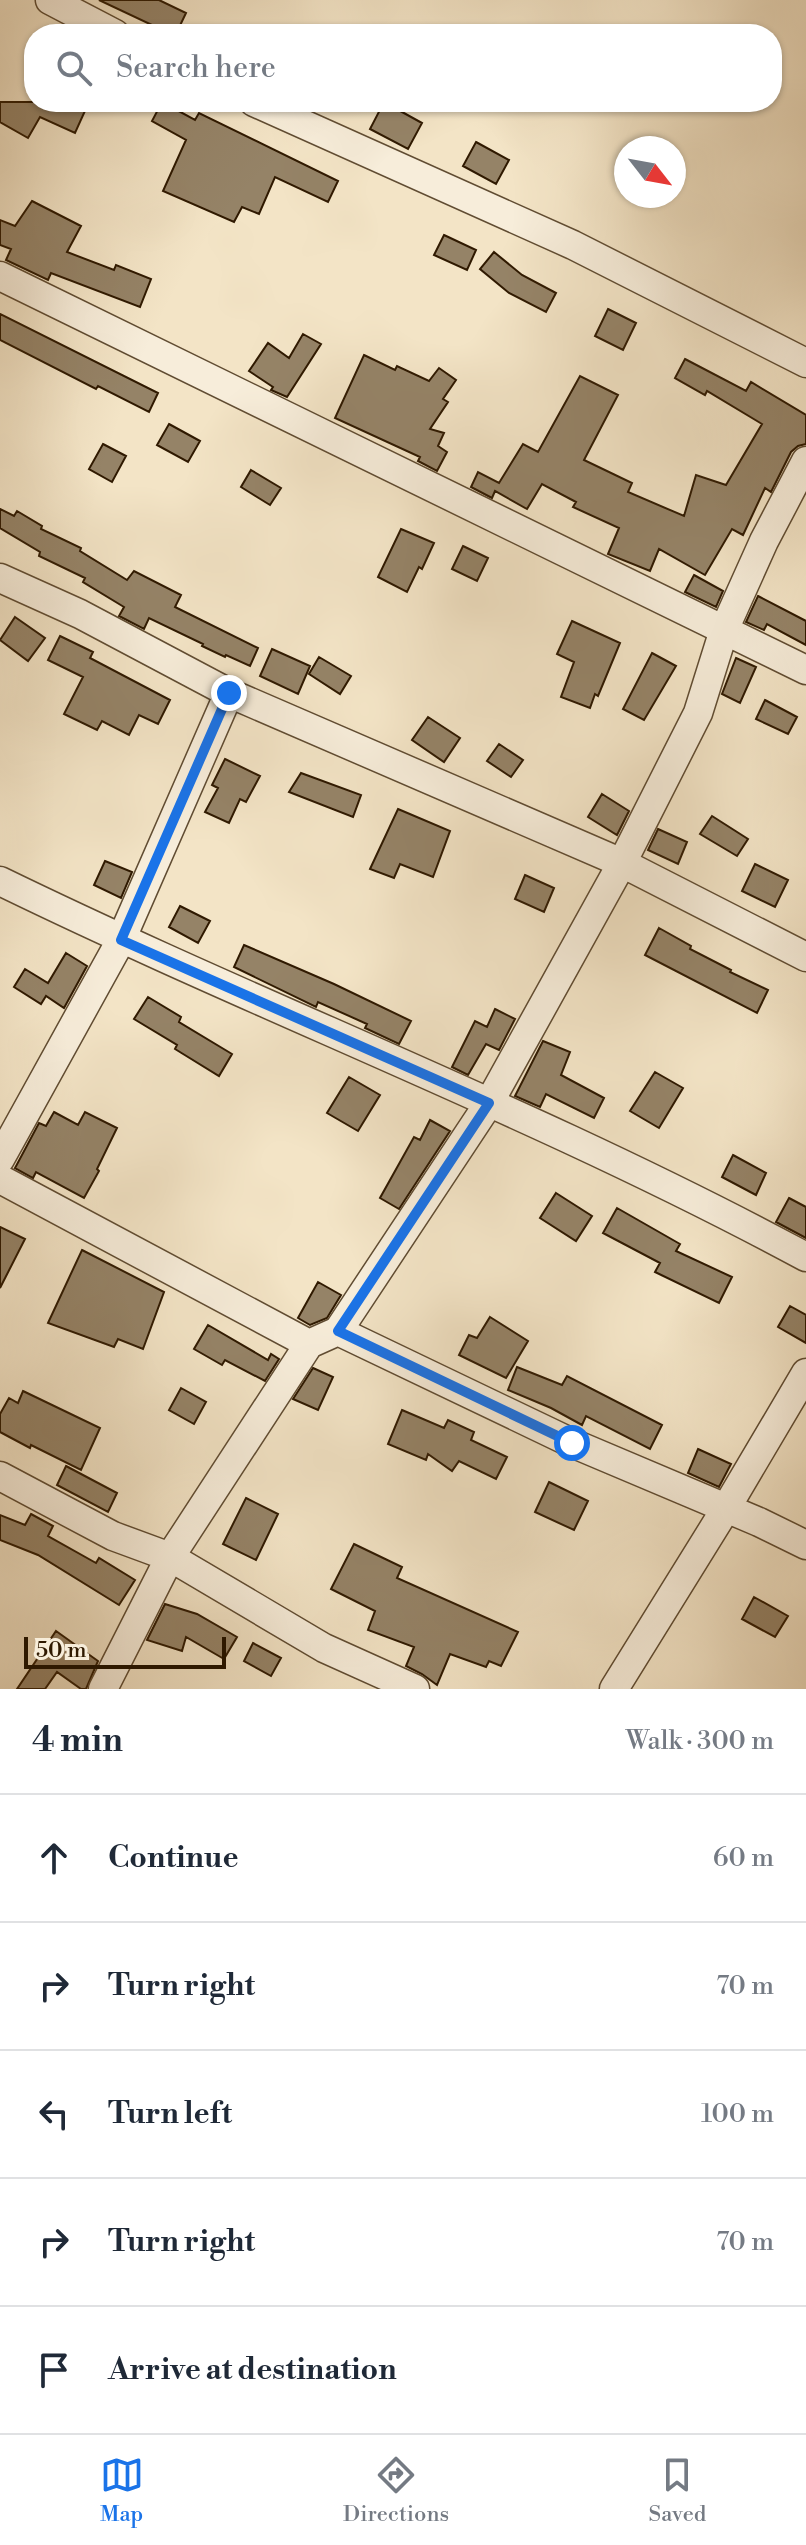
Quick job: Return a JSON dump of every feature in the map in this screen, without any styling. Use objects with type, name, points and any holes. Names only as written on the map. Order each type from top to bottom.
[{"type":"street","points":[[50,0],[96,24]]},
{"type":"street","points":[[276,112],[573,245],[806,363]]},
{"type":"street","points":[[0,276],[806,670]]},
{"type":"street","points":[[103,1689],[170,1557],[309,1344],[338,1331],[489,1103],[622,863],[698,713],[724,630],[764,541],[806,461]]},
{"type":"street","points":[[0,578],[80,614],[229,693],[622,863],[806,957]]},
{"type":"street","points":[[0,1159],[121,940],[229,693]]},
{"type":"street","points":[[0,881],[121,940],[707,1203],[806,1257]]},
{"type":"street","points":[[0,1179],[309,1344]]},
{"type":"street","points":[[338,1331],[572,1443],[806,1545]]},
{"type":"street","points":[[614,1689],[806,1373]]},
{"type":"street","points":[[0,1476],[113,1536],[170,1557],[324,1648],[415,1689]]},
{"type":"building","points":[[99,0],[159,0],[186,13],[181,24],[150,24]]},
{"type":"building","points":[[0,102],[24,102],[24,112],[84,112],[75,133],[40,117],[28,138],[0,122]]},
{"type":"building","points":[[157,112],[180,112],[195,120],[199,113],[338,181],[328,202],[275,177],[259,214],[242,207],[234,222],[163,191],[186,140],[152,121]]},
{"type":"building","points":[[379,112],[402,112],[422,123],[408,149],[370,129]]},
{"type":"building","points":[[476,142],[509,160],[496,184],[463,166]]},
{"type":"building","points":[[32,201],[81,226],[67,252],[114,270],[116,265],[151,279],[140,307],[51,273],[48,280],[6,260],[11,249],[0,245],[0,220],[15,226]]},
{"type":"building","points":[[444,235],[476,250],[467,270],[434,255]]},
{"type":"building","points":[[494,252],[522,275],[556,293],[546,312],[509,293],[480,269]]},
{"type":"building","points":[[608,309],[636,323],[623,350],[595,336]]},
{"type":"building","points":[[0,314],[158,393],[149,412],[0,340]]},
{"type":"building","points":[[303,334],[321,344],[287,397],[271,390],[273,387],[249,371],[268,343],[289,358]]},
{"type":"building","points":[[364,355],[395,370],[397,366],[429,381],[439,368],[456,380],[443,399],[448,402],[430,429],[444,433],[438,446],[447,452],[437,471],[418,461],[420,457],[335,418]]},
{"type":"building","points":[[685,359],[746,391],[751,382],[806,415],[806,444],[791,452],[771,492],[765,488],[743,535],[732,529],[705,575],[659,549],[650,571],[608,554],[619,528],[573,507],[576,502],[542,484],[527,509],[495,491],[492,498],[471,487],[478,472],[499,483],[523,444],[538,452],[580,376],[618,395],[584,460],[632,483],[628,492],[684,516],[696,475],[726,485],[762,424],[707,391],[705,395],[675,378]]},
{"type":"building","points":[[169,424],[200,441],[188,462],[157,445]]},
{"type":"building","points":[[103,444],[126,456],[112,482],[89,469]]},
{"type":"building","points":[[251,470],[281,488],[270,505],[241,487]]},
{"type":"building","points":[[0,509],[14,516],[17,511],[42,526],[41,529],[81,548],[80,551],[127,580],[134,571],[181,595],[175,607],[258,648],[250,666],[225,657],[149,618],[144,629],[119,616],[124,607],[83,582],[85,578],[39,556],[40,552],[0,528]]},
{"type":"building","points":[[401,529],[434,543],[407,592],[378,577]]},
{"type":"building","points":[[463,546],[488,558],[477,581],[452,569]]},
{"type":"building","points":[[694,575],[723,591],[716,607],[685,592]]},
{"type":"building","points":[[758,596],[806,621],[806,645],[767,624],[764,630],[746,622]]},
{"type":"building","points":[[15,617],[45,638],[28,661],[0,640]]},
{"type":"building","points":[[572,621],[620,643],[590,708],[561,697],[574,662],[557,654]]},
{"type":"building","points":[[60,636],[93,652],[90,658],[170,700],[158,724],[139,715],[129,735],[102,721],[97,730],[64,714],[83,677],[48,660]]},
{"type":"building","points":[[272,649],[310,666],[298,694],[260,676]]},
{"type":"building","points":[[652,653],[676,666],[644,720],[623,709]]},
{"type":"building","points":[[319,657],[351,676],[340,694],[309,674]]},
{"type":"building","points":[[736,658],[756,667],[740,703],[722,694]]},
{"type":"building","points":[[765,700],[797,717],[788,734],[756,719]]},
{"type":"building","points":[[428,717],[460,738],[444,762],[412,740]]},
{"type":"building","points":[[499,744],[523,760],[511,777],[487,761]]},
{"type":"building","points":[[225,759],[260,776],[246,802],[240,799],[229,823],[205,812],[218,788],[212,785]]},
{"type":"building","points":[[301,773],[361,795],[353,817],[289,792]]},
{"type":"building","points":[[602,794],[629,811],[617,835],[588,817]]},
{"type":"building","points":[[398,809],[450,831],[433,877],[400,864],[394,878],[370,869]]},
{"type":"building","points":[[712,816],[748,839],[737,856],[700,834]]},
{"type":"building","points":[[658,829],[687,842],[678,864],[648,850]]},
{"type":"building","points":[[105,861],[132,872],[121,898],[94,885]]},
{"type":"building","points":[[755,864],[788,880],[775,907],[742,891]]},
{"type":"building","points":[[525,875],[554,888],[544,912],[515,899]]},
{"type":"building","points":[[180,906],[210,921],[198,943],[169,927]]},
{"type":"building","points":[[659,928],[730,972],[768,990],[757,1013],[645,955]]},
{"type":"building","points":[[244,945],[411,1021],[399,1044],[365,1028],[367,1024],[318,1002],[316,1007],[234,967]]},
{"type":"building","points":[[66,953],[87,966],[64,1008],[46,996],[41,1004],[14,987],[25,969],[48,983]]},
{"type":"building","points":[[148,997],[181,1017],[179,1022],[232,1054],[219,1076],[134,1019]]},
{"type":"building","points":[[495,1009],[515,1019],[499,1050],[486,1044],[468,1075],[452,1067],[475,1021],[487,1027]]},
{"type":"building","points":[[543,1041],[570,1052],[561,1075],[604,1098],[594,1118],[546,1094],[540,1107],[515,1096]]},
{"type":"building","points":[[655,1072],[683,1088],[659,1128],[630,1111]]},
{"type":"building","points":[[349,1077],[380,1095],[358,1131],[327,1113]]},
{"type":"building","points":[[54,1112],[78,1125],[85,1112],[117,1128],[84,1198],[36,1172],[33,1178],[15,1168],[39,1123],[46,1126]]},
{"type":"building","points":[[430,1120],[450,1131],[399,1209],[380,1198],[414,1137],[420,1140]]},
{"type":"building","points":[[733,1155],[766,1173],[756,1195],[722,1177]]},
{"type":"building","points":[[556,1193],[592,1216],[576,1241],[540,1218]]},
{"type":"building","points":[[789,1198],[806,1207],[806,1238],[776,1222]]},
{"type":"building","points":[[617,1208],[680,1244],[676,1251],[732,1277],[719,1303],[655,1272],[660,1263],[603,1233]]},
{"type":"building","points":[[0,1227],[25,1239],[0,1288]]},
{"type":"building","points":[[82,1250],[164,1292],[143,1349],[118,1339],[114,1347],[48,1323]]},
{"type":"building","points":[[318,1282],[341,1295],[327,1318],[310,1325],[298,1318]]},
{"type":"building","points":[[790,1306],[806,1315],[806,1343],[778,1327]]},
{"type":"building","points":[[490,1317],[528,1341],[506,1378],[459,1355],[469,1335],[477,1338]]},
{"type":"building","points":[[208,1325],[268,1360],[271,1354],[279,1359],[265,1381],[225,1360],[222,1365],[194,1349]]},
{"type":"building","points":[[517,1367],[562,1385],[567,1376],[662,1425],[650,1449],[586,1416],[582,1425],[508,1390]]},
{"type":"building","points":[[313,1368],[333,1377],[318,1410],[293,1399]]},
{"type":"building","points":[[181,1388],[206,1402],[194,1424],[169,1410]]},
{"type":"building","points":[[23,1391],[100,1428],[81,1470],[0,1432],[0,1414],[9,1398],[18,1403]]},
{"type":"building","points":[[402,1410],[444,1428],[448,1420],[474,1432],[471,1440],[507,1457],[496,1479],[459,1461],[452,1471],[428,1454],[426,1460],[388,1444]]},
{"type":"building","points":[[698,1449],[731,1464],[719,1487],[688,1473]]},
{"type":"building","points":[[66,1466],[117,1493],[108,1512],[57,1485]]},
{"type":"building","points":[[549,1482],[588,1501],[574,1530],[535,1512]]},
{"type":"building","points":[[246,1498],[278,1514],[256,1560],[223,1544]]},
{"type":"building","points":[[31,1514],[53,1526],[48,1536],[96,1563],[99,1558],[135,1580],[119,1605],[38,1555],[0,1540],[0,1515],[25,1525]]},
{"type":"building","points":[[354,1544],[402,1567],[397,1578],[518,1632],[501,1666],[489,1661],[486,1667],[450,1654],[437,1685],[406,1666],[414,1647],[368,1630],[375,1611],[331,1589]]},
{"type":"building","points":[[754,1597],[788,1616],[775,1637],[742,1619]]},
{"type":"building","points":[[165,1604],[197,1614],[237,1637],[224,1659],[186,1637],[182,1651],[147,1640]]},
{"type":"building","points":[[56,1631],[98,1661],[86,1689],[81,1689],[57,1672],[45,1689],[17,1689]]},
{"type":"building","points":[[253,1643],[281,1658],[271,1676],[244,1661]]},
{"type":"route","points":[[229,693],[121,940],[489,1103],[338,1331],[572,1443]]}]
